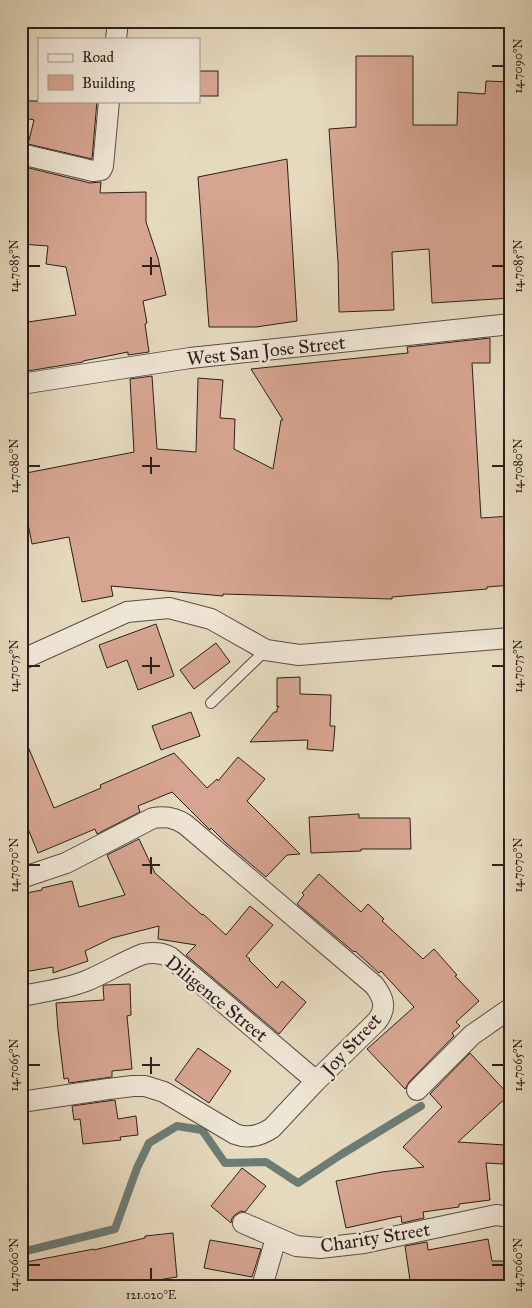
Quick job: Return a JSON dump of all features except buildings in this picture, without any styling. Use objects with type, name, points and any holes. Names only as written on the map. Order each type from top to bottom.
[{"type":"street","points":[[116,38],[118,21]]},
{"type":"street","points":[[21,154],[96,172],[101,170],[110,102]]},
{"type":"street","name":"West San Jose Street","points":[[21,384],[190,358],[511,324]]},
{"type":"street","points":[[21,660],[127,612],[169,608],[211,619],[266,650],[299,655],[511,638]]},
{"type":"street","name":"Joy Street","points":[[21,878],[66,863],[153,818],[162,816],[171,818],[186,825],[374,985],[380,993],[384,1007],[377,1021],[316,1081],[272,1128],[264,1133],[250,1137],[234,1134],[164,1092],[145,1086],[108,1088],[21,1102]]},
{"type":"street","name":"Diligence Street","points":[[21,996],[75,985],[143,954],[150,952],[165,954],[316,1081]]},
{"type":"street","points":[[417,1090],[472,1035],[511,1008]]},
{"type":"street","name":"Charity Street","points":[[243,1223],[296,1246],[320,1248],[364,1243],[496,1215],[511,1217]]},
{"type":"street","points":[[262,1287],[276,1238]]},
{"type":"lane","points":[[211,703],[266,650]]},
{"type":"waterway","points":[[26,1251],[115,1229],[137,1168],[149,1143],[177,1126],[202,1130],[225,1163],[266,1162],[298,1183],[421,1106]]}]
